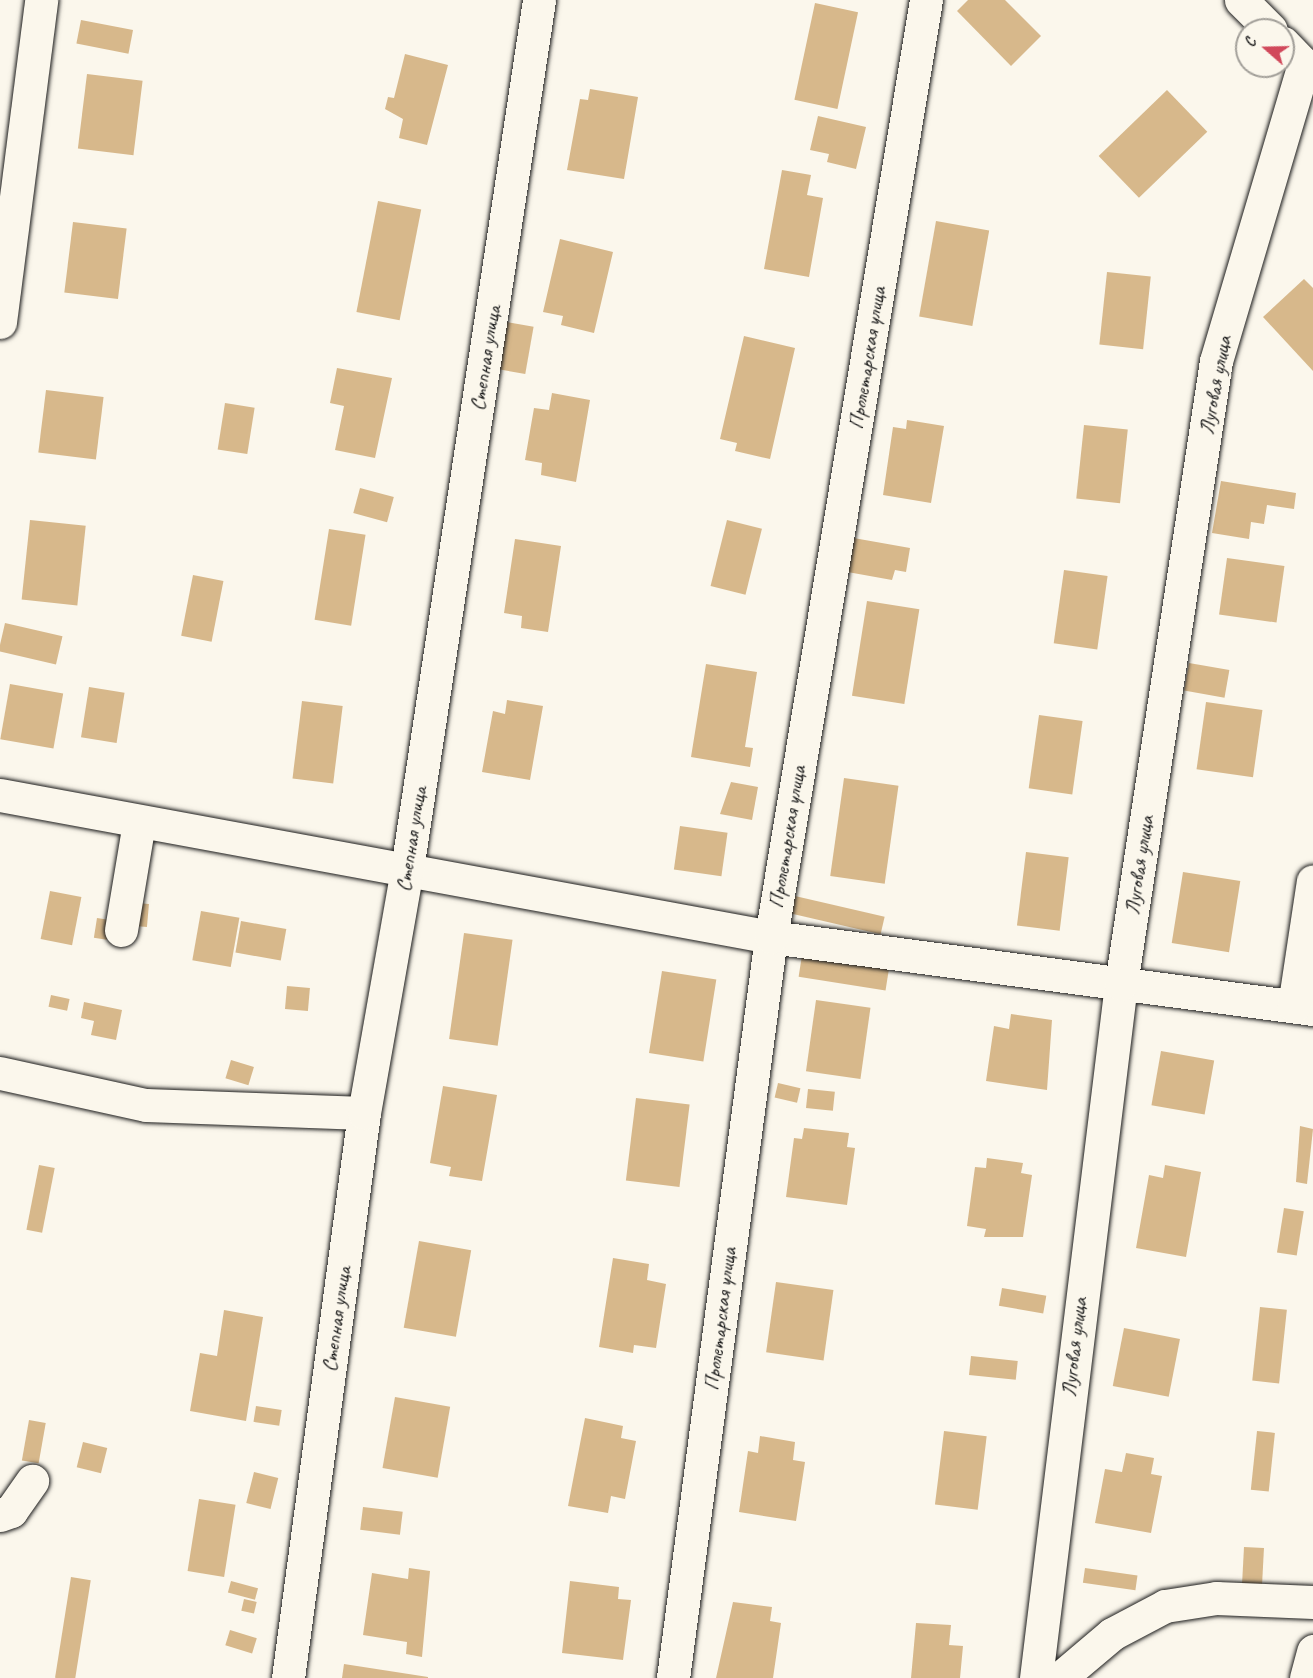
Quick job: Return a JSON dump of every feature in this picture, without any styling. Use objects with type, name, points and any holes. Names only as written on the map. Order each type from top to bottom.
[{"type":"street","points":[[0,322],[41,0]]},
{"type":"street","name":"Степная улица","points":[[288,1678],[364,1113],[407,869],[539,0]]},
{"type":"street","name":"Пролетарская улица","points":[[673,1678],[771,937],[926,0]]},
{"type":"street","points":[[1241,0],[1258,18]]},
{"type":"street","name":"Луговая улица","points":[[1036,1678],[1120,984],[1216,361],[1300,60]]},
{"type":"street","points":[[0,795],[139,824],[407,869],[771,937],[1304,1007],[1313,881]]},
{"type":"street","points":[[121,930],[139,824]]},
{"type":"street","points":[[0,1073],[146,1105],[364,1113]]},
{"type":"street","points":[[0,1515],[11,1511],[32,1481]]},
{"type":"street","points":[[1060,1678],[1112,1634],[1173,1604],[1216,1598],[1313,1602]]},
{"type":"street","points":[[1306,1678],[1313,1651]]},
{"type":"building","points":[[968,0],[1005,0],[1041,36],[1011,66],[957,11]]},
{"type":"building","points":[[815,3],[858,12],[837,109],[794,100]]},
{"type":"building","points":[[81,20],[133,30],[128,54],[76,44]]},
{"type":"building","points":[[405,54],[448,65],[427,145],[399,138],[403,119],[385,109],[388,97],[394,98]]},
{"type":"building","points":[[87,74],[143,81],[133,155],[78,148]]},
{"type":"building","points":[[590,89],[638,97],[624,179],[567,170],[580,99],[588,100]]},
{"type":"building","points":[[1167,90],[1207,132],[1139,198],[1099,156]]},
{"type":"building","points":[[818,116],[866,127],[856,169],[827,162],[829,154],[810,150]]},
{"type":"building","points":[[782,170],[811,175],[807,195],[823,198],[809,277],[764,269]]},
{"type":"building","points":[[378,201],[421,209],[400,320],[356,312]]},
{"type":"building","points":[[936,221],[989,230],[972,326],[919,317]]},
{"type":"building","points":[[73,222],[127,229],[118,299],[64,292]]},
{"type":"building","points":[[560,239],[613,252],[594,333],[561,325],[563,316],[543,312]]},
{"type":"building","points":[[1107,272],[1151,277],[1143,349],[1099,345]]},
{"type":"building","points":[[1304,279],[1313,288],[1313,371],[1263,317]]},
{"type":"building","points":[[507,322],[534,327],[525,374],[499,369]]},
{"type":"building","points":[[744,336],[795,348],[770,459],[735,451],[737,443],[720,439]]},
{"type":"building","points":[[337,368],[392,378],[375,458],[335,450],[344,406],[330,403]]},
{"type":"building","points":[[46,390],[104,397],[96,460],[38,453]]},
{"type":"building","points":[[552,393],[590,400],[576,482],[541,475],[542,463],[525,460],[534,408],[549,410]]},
{"type":"building","points":[[225,403],[255,408],[247,454],[218,449]]},
{"type":"building","points":[[907,420],[944,426],[931,503],[883,495],[893,427],[906,429]]},
{"type":"building","points":[[1084,425],[1128,430],[1120,503],[1076,499]]},
{"type":"building","points":[[1221,481],[1296,493],[1294,509],[1267,505],[1264,524],[1251,522],[1249,539],[1212,533]]},
{"type":"building","points":[[360,488],[394,497],[387,522],[353,513]]},
{"type":"building","points":[[30,520],[86,526],[77,605],[22,600]]},
{"type":"building","points":[[727,520],[762,529],[745,595],[711,586]]},
{"type":"building","points":[[329,529],[366,535],[351,626],[315,620]]},
{"type":"building","points":[[848,537],[910,548],[906,572],[895,570],[892,580],[842,571]]},
{"type":"building","points":[[515,539],[561,546],[548,632],[521,628],[522,616],[504,613]]},
{"type":"building","points":[[1227,558],[1284,566],[1277,623],[1219,614]]},
{"type":"building","points":[[1064,570],[1108,576],[1097,649],[1054,643]]},
{"type":"building","points":[[193,575],[223,581],[212,642],[181,636]]},
{"type":"building","points":[[867,601],[919,609],[904,704],[852,696]]},
{"type":"building","points":[[5,623],[62,636],[56,665],[0,652]]},
{"type":"building","points":[[1189,663],[1229,670],[1225,698],[1184,691]]},
{"type":"building","points":[[706,664],[757,672],[745,747],[753,748],[750,767],[691,757]]},
{"type":"building","points":[[10,684],[63,693],[53,749],[0,739]]},
{"type":"building","points":[[89,687],[125,693],[117,743],[81,737]]},
{"type":"building","points":[[507,700],[543,706],[530,780],[482,772],[493,711],[505,714]]},
{"type":"building","points":[[302,701],[343,706],[333,783],[292,778]]},
{"type":"building","points":[[1206,702],[1262,710],[1253,777],[1197,769]]},
{"type":"building","points":[[1039,715],[1083,721],[1072,794],[1029,788]]},
{"type":"building","points":[[844,778],[898,786],[885,884],[830,876]]},
{"type":"building","points":[[731,782],[758,787],[752,820],[720,814]]},
{"type":"building","points":[[680,826],[728,833],[721,876],[674,870]]},
{"type":"building","points":[[1026,852],[1069,857],[1060,931],[1017,925]]},
{"type":"building","points":[[1183,872],[1240,881],[1229,952],[1172,943]]},
{"type":"building","points":[[50,891],[81,897],[72,945],[41,939]]},
{"type":"building","points":[[795,896],[885,917],[881,934],[791,914]]},
{"type":"building","points":[[137,903],[149,904],[147,927],[135,926]]},
{"type":"building","points":[[201,911],[239,918],[231,967],[192,960]]},
{"type":"building","points":[[97,918],[110,920],[107,940],[94,938]]},
{"type":"building","points":[[241,921],[286,929],[281,961],[235,953]]},
{"type":"building","points":[[464,933],[513,940],[498,1046],[449,1039]]},
{"type":"building","points":[[803,949],[890,963],[886,990],[799,977]]},
{"type":"building","points":[[662,971],[716,980],[703,1062],[649,1053]]},
{"type":"building","points":[[287,986],[310,988],[308,1011],[285,1009]]},
{"type":"building","points":[[51,995],[70,999],[67,1011],[49,1007]]},
{"type":"building","points":[[816,1000],[870,1008],[860,1079],[806,1071]]},
{"type":"building","points":[[84,1002],[122,1010],[116,1040],[91,1035],[94,1021],[81,1018]]},
{"type":"building","points":[[1011,1014],[1052,1020],[1047,1090],[986,1081],[994,1026],[1009,1029]]},
{"type":"building","points":[[1161,1051],[1214,1060],[1205,1115],[1151,1105]]},
{"type":"building","points":[[231,1060],[254,1067],[248,1085],[225,1078]]},
{"type":"building","points":[[778,1083],[800,1088],[797,1103],[775,1098]]},
{"type":"building","points":[[443,1086],[497,1095],[482,1181],[449,1176],[451,1167],[430,1163]]},
{"type":"building","points":[[808,1089],[835,1092],[833,1111],[806,1108]]},
{"type":"building","points":[[636,1098],[690,1105],[679,1187],[626,1180]]},
{"type":"building","points":[[1300,1126],[1313,1129],[1307,1184],[1296,1182]]},
{"type":"building","points":[[804,1128],[849,1133],[847,1147],[855,1148],[847,1205],[786,1197],[794,1138],[802,1139]]},
{"type":"building","points":[[987,1158],[1023,1163],[1021,1173],[1032,1175],[1023,1237],[984,1237],[986,1229],[967,1226],[975,1167],[986,1168]]},
{"type":"building","points":[[39,1165],[55,1168],[42,1233],[26,1230]]},
{"type":"building","points":[[1165,1165],[1201,1172],[1186,1257],[1136,1248],[1149,1175],[1163,1178]]},
{"type":"building","points":[[1284,1208],[1304,1211],[1297,1256],[1277,1252]]},
{"type":"building","points":[[419,1241],[471,1250],[456,1337],[404,1328]]},
{"type":"building","points":[[613,1258],[649,1264],[647,1280],[666,1284],[656,1348],[634,1345],[633,1353],[599,1347]]},
{"type":"building","points":[[776,1282],[833,1290],[824,1360],[766,1352]]},
{"type":"building","points":[[1002,1288],[1046,1296],[1043,1314],[999,1306]]},
{"type":"building","points":[[1260,1307],[1287,1310],[1279,1383],[1252,1381]]},
{"type":"building","points":[[224,1310],[263,1317],[246,1421],[190,1411],[200,1353],[217,1356]]},
{"type":"building","points":[[1124,1328],[1180,1339],[1169,1397],[1113,1386]]},
{"type":"building","points":[[971,1356],[1018,1361],[1016,1380],[969,1375]]},
{"type":"building","points":[[395,1397],[450,1407],[438,1478],[382,1468]]},
{"type":"building","points":[[256,1406],[282,1410],[279,1426],[253,1422]]},
{"type":"building","points":[[585,1418],[623,1426],[621,1438],[636,1441],[625,1499],[611,1496],[608,1513],[568,1506]]},
{"type":"building","points":[[29,1420],[46,1423],[39,1463],[22,1460]]},
{"type":"building","points":[[944,1431],[987,1436],[978,1510],[935,1504]]},
{"type":"building","points":[[1257,1431],[1275,1433],[1269,1492],[1251,1490]]},
{"type":"building","points":[[760,1436],[795,1442],[793,1460],[805,1462],[796,1521],[739,1512],[748,1451],[758,1453]]},
{"type":"building","points":[[83,1442],[107,1448],[101,1473],[77,1467]]},
{"type":"building","points":[[1126,1453],[1154,1458],[1151,1474],[1162,1476],[1151,1533],[1095,1523],[1105,1469],[1122,1472]]},
{"type":"building","points":[[254,1472],[278,1478],[271,1509],[246,1503]]},
{"type":"building","points":[[199,1499],[236,1505],[224,1577],[188,1571]]},
{"type":"building","points":[[363,1507],[403,1512],[400,1535],[360,1530]]},
{"type":"building","points":[[1244,1547],[1264,1548],[1262,1591],[1242,1590]]},
{"type":"building","points":[[409,1568],[430,1571],[422,1657],[406,1654],[407,1642],[363,1635],[372,1573],[408,1579]]},
{"type":"building","points":[[1085,1568],[1137,1575],[1135,1590],[1083,1583]]},
{"type":"building","points":[[71,1577],[91,1580],[75,1678],[55,1678]]},
{"type":"building","points":[[231,1581],[258,1588],[255,1600],[228,1593]]},
{"type":"building","points":[[570,1581],[619,1587],[618,1599],[631,1600],[623,1660],[562,1653]]},
{"type":"building","points":[[244,1599],[257,1602],[254,1614],[241,1611]]},
{"type":"building","points":[[733,1602],[772,1607],[770,1621],[781,1623],[773,1678],[716,1678]]},
{"type":"building","points":[[916,1623],[951,1625],[949,1645],[963,1646],[960,1678],[911,1678]]},
{"type":"building","points":[[230,1630],[257,1638],[252,1653],[225,1645]]},
{"type":"building","points":[[344,1664],[428,1677],[428,1678],[342,1678]]}]
